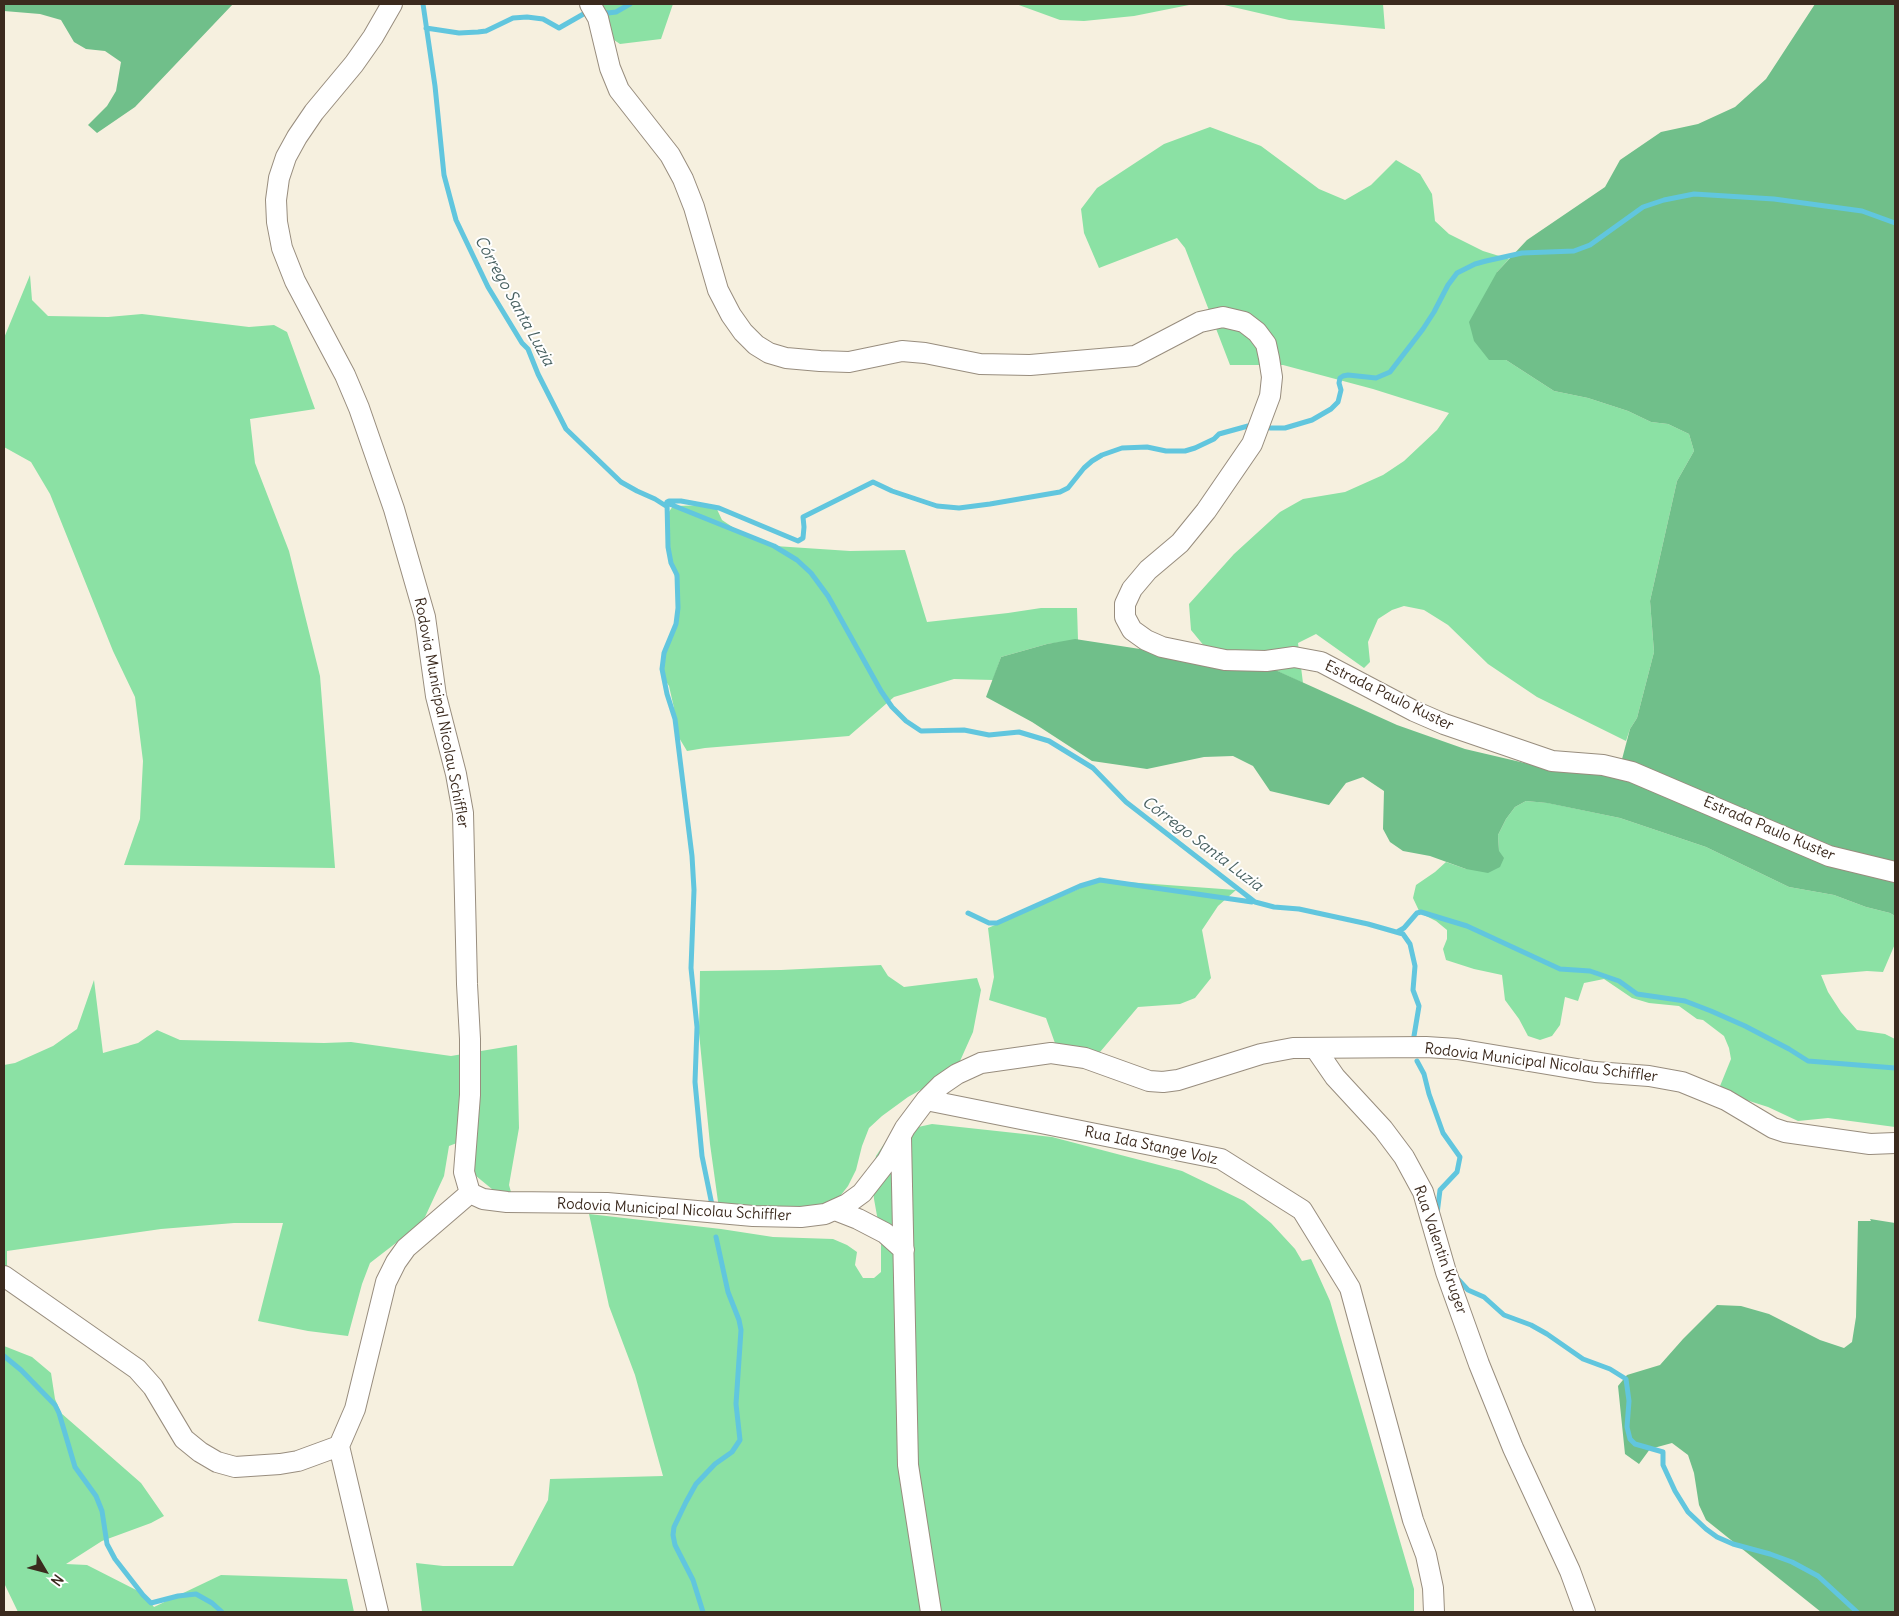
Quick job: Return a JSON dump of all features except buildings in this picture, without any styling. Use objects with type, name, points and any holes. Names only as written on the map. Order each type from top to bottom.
[{"type":"street","name":"Rodovia Municipal Nicolau Schiffler","points":[[392,4],[354,64],[314,112],[286,157],[279,178],[276,200],[277,222],[282,248],[295,281],[318,328],[345,374],[359,408],[394,509],[425,617],[436,696],[456,774],[463,813],[470,1039],[470,1095],[464,1172],[470,1192],[483,1199],[507,1202],[607,1203],[753,1216],[807,1216],[835,1210],[862,1193],[887,1161],[905,1128],[926,1100],[941,1085],[968,1068],[981,1063],[1051,1053],[1085,1058],[1149,1081],[1163,1082],[1178,1080],[1261,1054],[1293,1048],[1426,1047],[1482,1052],[1595,1072],[1682,1082],[1745,1110],[1773,1128],[1785,1132],[1870,1144],[1895,1143]]},
{"type":"street","name":"Estrada Paulo Kuster","points":[[590,4],[598,18],[610,68],[620,90],[670,155],[683,179],[694,206],[718,290],[731,315],[743,332],[756,345],[769,353],[786,358],[820,362],[849,362],[902,351],[925,353],[980,364],[1030,365],[1135,356],[1200,322],[1223,317],[1244,322],[1256,332],[1266,344],[1272,377],[1270,396],[1252,444],[1217,496],[1180,542],[1148,570],[1132,589],[1125,604],[1125,617],[1132,630],[1146,640],[1162,647],[1225,660],[1266,660],[1294,657],[1321,662],[1414,711],[1444,724],[1552,761],[1603,765],[1632,772],[1829,856],[1895,872]]},
{"type":"street","name":"Rua Valentin Kruger","points":[[1315,1048],[1335,1077],[1383,1128],[1404,1156],[1423,1192],[1446,1272],[1479,1364],[1513,1448],[1570,1571],[1585,1612]]},
{"type":"street","name":"Rua Ida Stange Volz","points":[[926,1100],[1222,1159],[1302,1210],[1350,1288],[1413,1520],[1426,1554],[1433,1588],[1434,1612]]},
{"type":"street","points":[[901,1136],[908,1465],[931,1612]]},
{"type":"street","points":[[378,1612],[339,1446],[355,1409],[386,1282],[396,1262],[406,1248],[470,1192]]},
{"type":"street","points":[[835,1210],[885,1233],[904,1250]]},
{"type":"street","points":[[4,1276],[136,1370],[153,1387],[184,1439],[200,1452],[217,1462],[235,1467],[280,1464],[298,1461],[339,1446]]},
{"type":"green space","points":[[4,4],[233,4],[135,107],[97,133],[88,125],[107,106],[116,91],[121,62],[105,51],[86,49],[74,42],[61,20],[40,14],[4,11]]},
{"type":"green space","points":[[590,4],[673,4],[661,39],[620,44],[599,30]]},
{"type":"green space","points":[[1016,4],[1194,4],[1134,16],[1084,21],[1060,20]]},
{"type":"green space","points":[[1220,4],[1383,4],[1385,29],[1289,20]]},
{"type":"green space","points":[[1815,4],[1895,4],[1895,916],[1834,895],[1789,887],[1706,847],[1620,818],[1547,803],[1526,801],[1515,807],[1506,819],[1498,835],[1499,851],[1504,858],[1500,867],[1488,873],[1466,869],[1430,856],[1403,851],[1390,842],[1383,829],[1384,791],[1363,777],[1346,783],[1329,805],[1270,791],[1253,766],[1233,756],[1204,757],[1147,769],[1092,761],[1032,722],[986,697],[1001,657],[1047,644],[1075,639],[1166,653],[1251,659],[1397,725],[1465,749],[1529,764],[1613,773],[1621,763],[1630,729],[1637,718],[1654,652],[1650,601],[1677,481],[1694,451],[1689,434],[1668,424],[1651,422],[1628,411],[1588,398],[1554,391],[1506,360],[1489,360],[1474,341],[1469,322],[1497,272],[1527,240],[1605,187],[1620,160],[1661,132],[1698,124],[1735,107],[1766,79]]},
{"type":"green space","points":[[1210,127],[1261,146],[1319,189],[1345,200],[1371,185],[1396,160],[1420,174],[1432,194],[1435,221],[1449,234],[1483,251],[1509,259],[1497,272],[1506,360],[1554,391],[1588,398],[1628,411],[1651,422],[1668,424],[1689,434],[1694,451],[1677,481],[1650,601],[1654,652],[1637,718],[1630,729],[1626,741],[1537,697],[1488,664],[1448,625],[1424,610],[1404,606],[1392,610],[1378,619],[1368,642],[1370,662],[1364,668],[1316,634],[1298,643],[1303,683],[1251,659],[1205,647],[1191,630],[1189,604],[1234,554],[1280,512],[1303,499],[1345,492],[1383,475],[1404,461],[1437,430],[1449,413],[1373,389],[1283,365],[1230,365],[1185,248],[1177,238],[1099,268],[1084,233],[1081,209],[1097,188],[1164,144]]},
{"type":"green space","points":[[30,275],[32,300],[48,316],[108,317],[142,314],[249,327],[274,325],[287,332],[315,409],[250,419],[255,463],[289,551],[320,676],[335,868],[124,865],[140,819],[143,761],[135,697],[113,651],[50,494],[31,462],[4,447],[4,338]]},
{"type":"green space","points":[[715,505],[722,520],[743,534],[775,546],[850,551],[905,550],[927,622],[1041,608],[1077,608],[1078,640],[1047,644],[1001,657],[993,680],[954,679],[894,697],[849,736],[687,751],[675,731],[674,708],[669,686],[662,675],[665,655],[677,622],[679,592],[672,566],[666,516],[673,506]]},
{"type":"green space","points":[[1526,801],[1548,803],[1620,818],[1706,847],[1789,887],[1834,895],[1895,916],[1895,944],[1883,972],[1867,971],[1821,975],[1828,992],[1841,1012],[1857,1030],[1885,1034],[1895,1039],[1895,1127],[1828,1118],[1798,1121],[1768,1107],[1718,1091],[1731,1059],[1724,1036],[1703,1020],[1697,1019],[1679,1006],[1649,1003],[1632,998],[1604,979],[1584,983],[1578,1001],[1565,997],[1560,1025],[1552,1036],[1540,1040],[1528,1036],[1519,1019],[1505,1000],[1502,975],[1446,960],[1443,949],[1447,939],[1447,930],[1436,921],[1420,913],[1413,898],[1416,885],[1446,862],[1466,869],[1499,851],[1498,835],[1506,819],[1515,807]]},
{"type":"green space","points":[[1099,880],[1236,890],[1218,906],[1202,930],[1211,978],[1195,998],[1180,1004],[1138,1007],[1100,1052],[1081,1066],[1056,1046],[1046,1018],[989,1000],[994,977],[988,928]]},
{"type":"green space","points":[[881,965],[888,976],[904,987],[977,978],[981,990],[973,1032],[956,1070],[908,1097],[869,1128],[856,1170],[848,1186],[834,1204],[720,1216],[710,1144],[699,1033],[700,971],[781,970]]},
{"type":"green space","points":[[94,980],[103,1053],[138,1043],[157,1030],[180,1040],[351,1042],[451,1056],[517,1045],[519,1128],[509,1185],[513,1199],[498,1194],[470,1171],[462,1141],[449,1146],[444,1176],[425,1217],[414,1229],[370,1263],[362,1284],[348,1336],[308,1331],[258,1321],[283,1223],[234,1223],[161,1229],[7,1251],[7,1283],[4,1281],[4,1065],[15,1063],[53,1046],[77,1029]]},
{"type":"green space","points":[[932,1124],[1052,1137],[1182,1171],[1244,1201],[1271,1223],[1295,1249],[1302,1261],[1311,1259],[1330,1301],[1414,1589],[1414,1612],[422,1612],[416,1563],[443,1566],[513,1566],[548,1500],[550,1479],[663,1476],[635,1375],[609,1306],[589,1214],[773,1237],[833,1239],[857,1252],[855,1265],[863,1278],[874,1278],[881,1272],[881,1238],[872,1175],[876,1156],[895,1132]]},
{"type":"green space","points":[[1870,1219],[1895,1223],[1895,1612],[1821,1612],[1706,1520],[1699,1505],[1694,1473],[1688,1455],[1672,1443],[1650,1449],[1639,1464],[1625,1454],[1618,1386],[1627,1375],[1660,1365],[1717,1305],[1741,1306],[1769,1314],[1820,1340],[1844,1348],[1852,1342],[1856,1317],[1858,1221],[1871,1221]]},
{"type":"green space","points":[[4,1346],[32,1357],[51,1373],[55,1399],[61,1413],[141,1483],[164,1516],[151,1523],[102,1541],[66,1564],[87,1565],[144,1594],[154,1607],[221,1575],[347,1579],[354,1612],[18,1612],[4,1583]]},
{"type":"waterway","name":"Córrego Santa Luzia","points":[[423,4],[435,86],[444,175],[456,220],[488,287],[522,343],[528,349],[538,374],[566,429],[621,482],[666,506]]},
{"type":"waterway","points":[[600,11],[616,12],[630,4]]},
{"type":"waterway","points":[[426,28],[459,33],[478,32],[486,31],[513,18],[527,17],[543,19],[559,28],[587,12]]},
{"type":"waterway","points":[[1270,428],[1285,428],[1312,420],[1331,409],[1338,402],[1341,390],[1339,383],[1340,378],[1343,376],[1376,378],[1390,372],[1423,329],[1457,273],[1475,264],[1522,253],[1574,251],[1590,245],[1643,207],[1664,200],[1694,194],[1774,199],[1862,211],[1895,223]]},
{"type":"waterway","points":[[667,502],[681,501],[719,508],[798,541],[803,538],[803,517],[873,482],[892,491],[937,506],[959,508],[990,504],[1060,492],[1068,488],[1092,461],[1102,455],[1122,448],[1147,447],[1166,451],[1185,451],[1214,439],[1219,434],[1248,426]]},
{"type":"waterway","name":"Córrego Santa Luzia","points":[[667,503],[774,546],[797,560],[811,573],[828,596],[881,691],[892,707],[906,721],[921,731],[964,730],[989,735],[1019,732],[1049,741],[1093,768],[1126,802],[1255,902],[1274,907],[1299,909],[1368,924],[1403,934],[1410,944],[1415,966],[1413,990],[1419,1006],[1414,1036]]},
{"type":"waterway","points":[[667,503],[668,547],[671,563],[677,575],[678,608],[676,624],[664,653],[662,669],[675,719],[692,856],[694,890],[691,968],[697,1027],[695,1082],[702,1156],[712,1205]]},
{"type":"waterway","points":[[968,913],[989,923],[997,923],[1080,886],[1100,880],[1252,902]]},
{"type":"waterway","name":"Córrego Santa Luzia","points":[[1397,932],[1404,928],[1417,913],[1421,912],[1467,926],[1560,969],[1590,971],[1619,981],[1637,994],[1685,1001],[1711,1011],[1745,1026],[1808,1061],[1895,1068]]},
{"type":"waterway","points":[[1417,1061],[1424,1074],[1443,1133],[1460,1157],[1457,1172],[1440,1190],[1437,1214]]},
{"type":"waterway","points":[[703,1612],[693,1580],[675,1545],[673,1535],[674,1527],[696,1484],[715,1464],[732,1452],[740,1440],[736,1404],[741,1330],[728,1292],[716,1237]]},
{"type":"waterway","points":[[1456,1277],[1468,1290],[1484,1297],[1504,1315],[1531,1325],[1583,1359],[1610,1369],[1626,1379],[1629,1401],[1627,1427],[1630,1439],[1635,1444],[1663,1452],[1663,1465],[1675,1491],[1688,1512],[1706,1529],[1717,1537],[1733,1544],[1792,1562],[1818,1576],[1857,1612]]},
{"type":"waterway","points":[[4,1356],[21,1370],[55,1405],[75,1467],[96,1496],[102,1511],[107,1544],[115,1559],[143,1595],[151,1603],[178,1596],[196,1594],[212,1603],[222,1612]]}]
